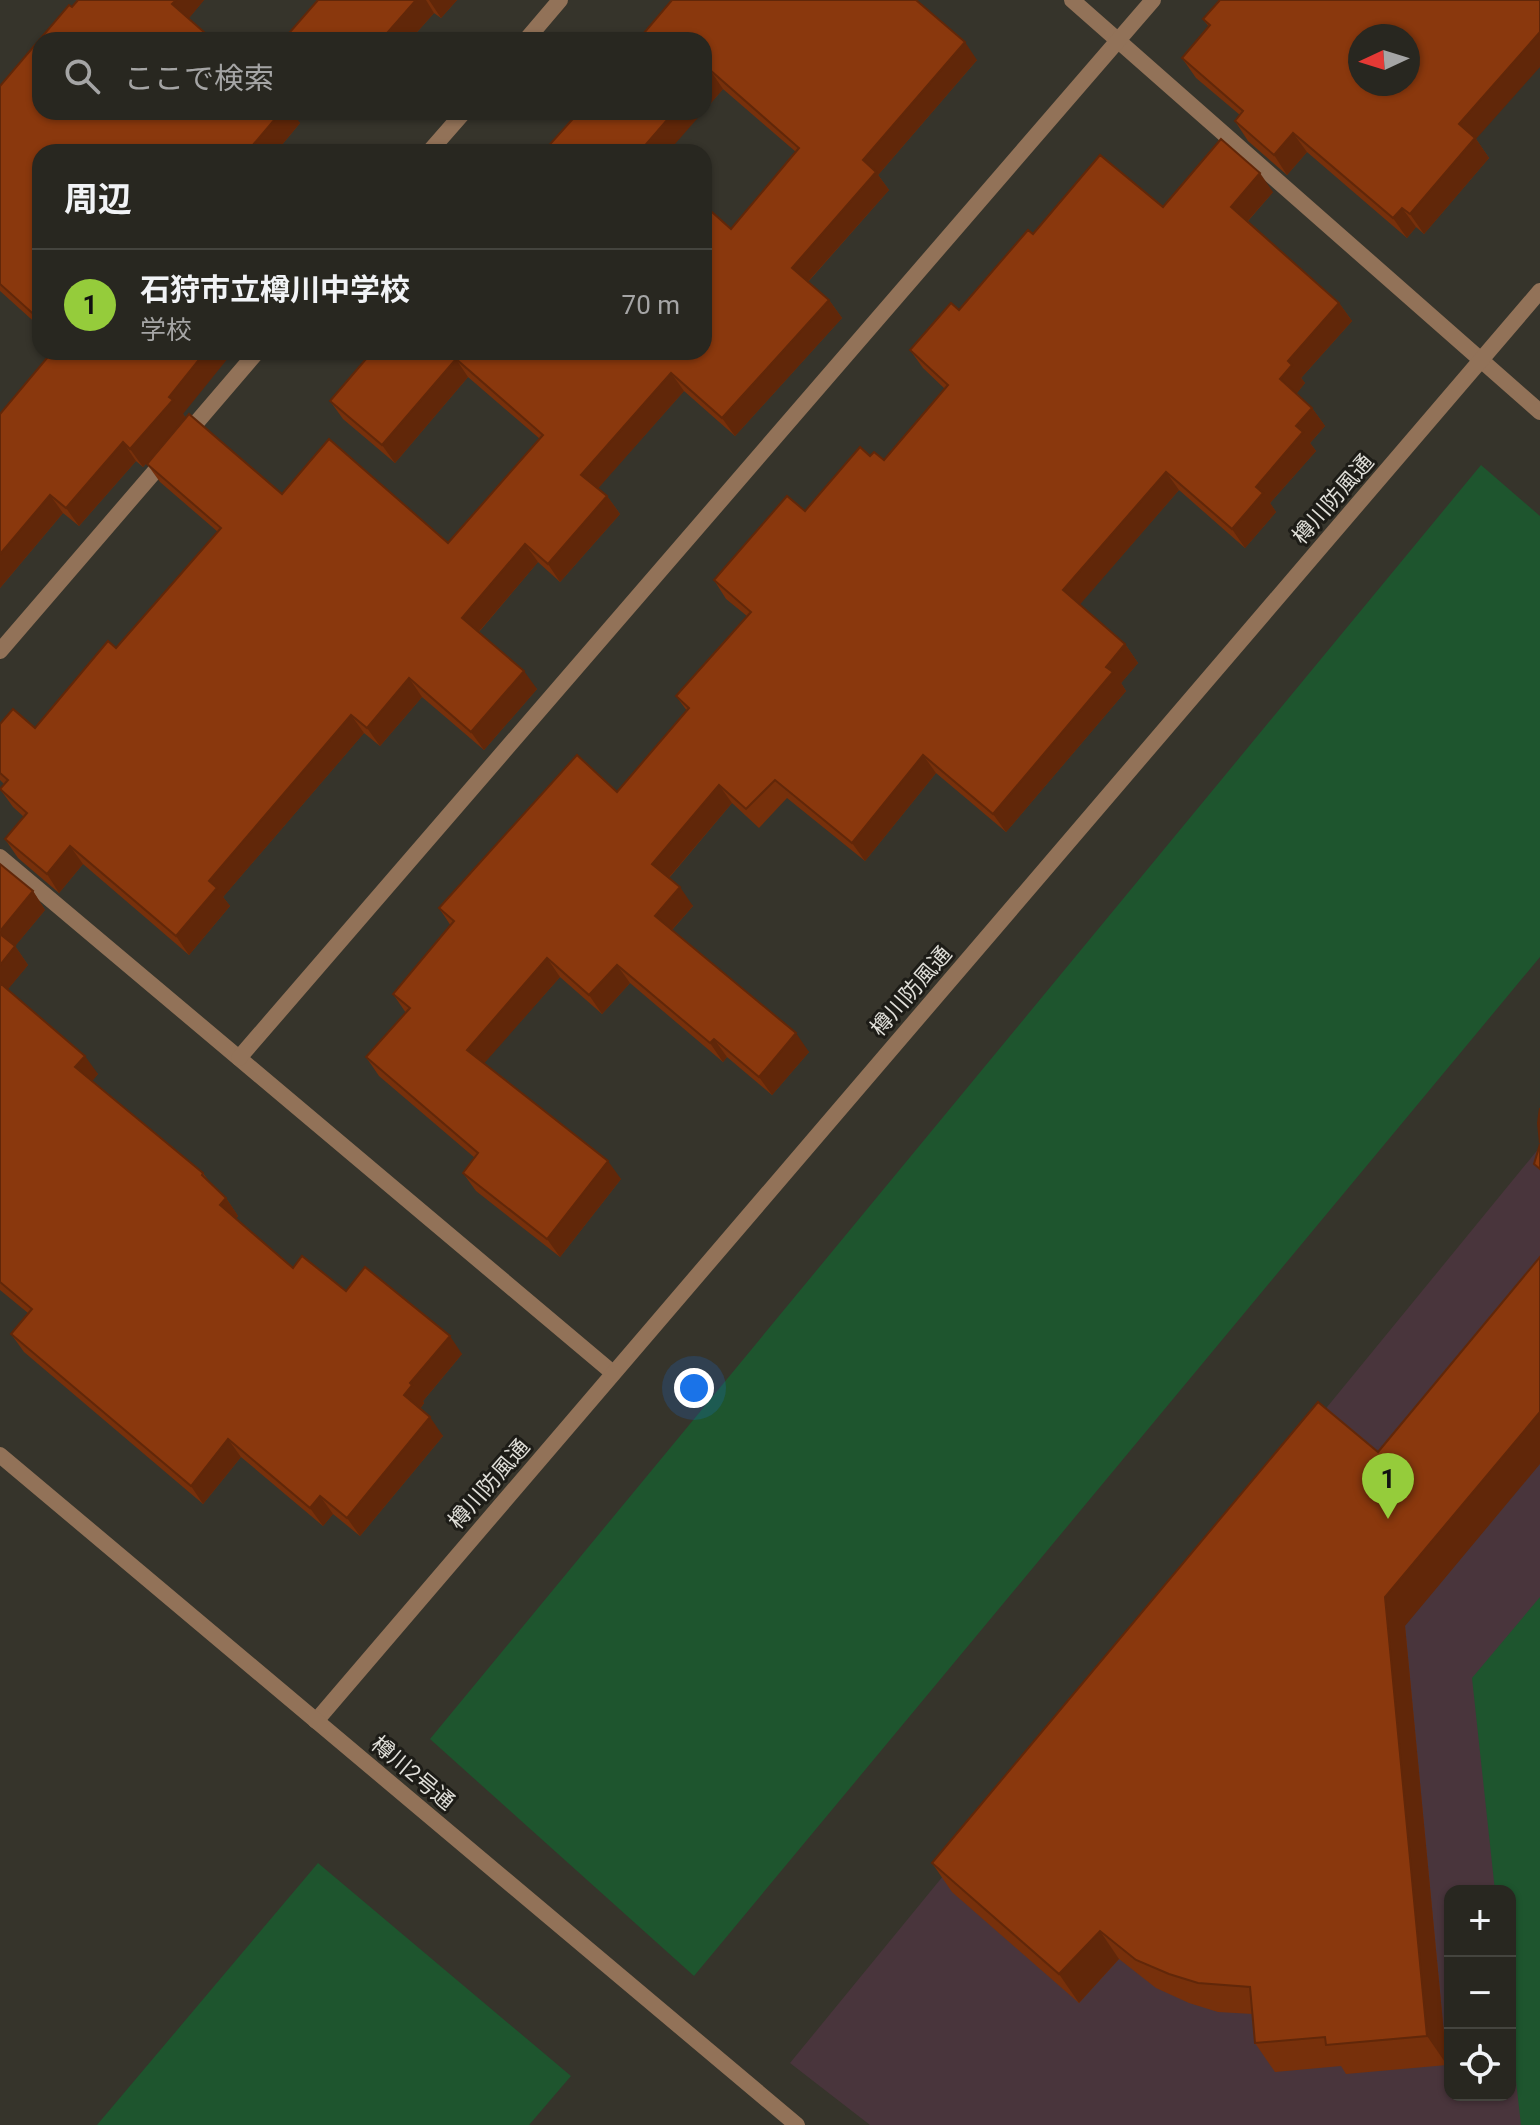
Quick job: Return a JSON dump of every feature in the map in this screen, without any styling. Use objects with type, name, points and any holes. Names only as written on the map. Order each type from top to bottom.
[{"type":"street","points":[[533,32],[560,0]]},
{"type":"street","points":[[1072,0],[1540,412]]},
{"type":"street","points":[[239,1058],[1153,0]]},
{"type":"street","points":[[436,144],[457,120]]},
{"type":"street","name":"樽川防風通","points":[[316,1721],[1540,291]]},
{"type":"street","points":[[0,651],[250,360]]},
{"type":"street","points":[[0,857],[613,1373]]},
{"type":"street","name":"樽川2号通","points":[[0,1455],[797,2125]]},
{"type":"shaded area","points":[[1540,1147],[1540,2125],[870,2125],[790,2063]]},
{"type":"green space","points":[[1481,465],[1540,516],[1540,957],[694,1976],[430,1739]]},
{"type":"green space","points":[[1540,1597],[1540,2125],[1521,2125],[1516,2081],[1516,1885],[1494,1885],[1472,1678]]},
{"type":"green space","points":[[318,1863],[571,2076],[529,2125],[97,2125]]},
{"type":"building","points":[[78,0],[176,0],[172,4],[204,32],[46,32],[69,5],[72,7]]},
{"type":"building","points":[[318,0],[416,0],[388,32],[290,32]]},
{"type":"building","points":[[672,0],[916,0],[965,42],[863,160],[876,172],[792,268],[829,300],[722,418],[671,373],[581,475],[607,496],[548,564],[525,544],[462,618],[524,671],[471,732],[409,678],[367,728],[351,715],[209,881],[217,888],[176,936],[70,846],[47,874],[5,839],[27,813],[0,789],[8,780],[0,773],[0,724],[13,709],[35,728],[108,641],[116,648],[221,528],[147,464],[189,414],[282,494],[329,439],[448,543],[543,435],[457,360],[712,360],[712,212],[731,229],[799,148],[712,72],[712,32],[645,32]]},
{"type":"building","points":[[1220,0],[1540,0],[1540,32],[1459,124],[1475,138],[1410,214],[1402,208],[1393,218],[1293,133],[1274,155],[1235,121],[1243,111],[1182,58],[1210,25],[1203,19]]},
{"type":"building","points":[[32,48],[32,120],[274,120],[254,144],[32,144],[32,313],[0,284],[0,86]]},
{"type":"building","points":[[572,120],[667,120],[646,144],[550,144]]},
{"type":"building","points":[[1221,139],[1260,173],[1231,207],[1339,303],[1288,361],[1292,365],[1280,379],[1312,408],[1296,426],[1303,432],[1256,487],[1263,493],[1232,529],[1166,472],[1063,590],[1125,644],[1106,667],[1113,672],[993,814],[923,755],[852,843],[775,780],[746,809],[719,785],[652,864],[680,887],[655,916],[796,1033],[759,1077],[714,1039],[710,1043],[617,965],[589,995],[547,958],[467,1050],[608,1161],[547,1239],[463,1173],[478,1153],[366,1057],[410,1008],[393,994],[454,921],[439,908],[577,755],[617,792],[689,708],[676,696],[751,612],[714,580],[787,496],[805,511],[860,447],[870,456],[874,452],[884,460],[948,385],[910,350],[951,303],[959,310],[1028,230],[1033,234],[1100,155],[1163,207]]},
{"type":"building","points":[[45,360],[199,360],[169,397],[173,400],[130,449],[123,442],[66,508],[50,495],[0,554],[0,414]]},
{"type":"building","points":[[365,360],[455,360],[382,445],[330,401]]},
{"type":"building","points":[[0,864],[33,891],[0,931]]},
{"type":"building","points":[[0,934],[15,946],[0,965]]},
{"type":"building","points":[[0,983],[85,1056],[75,1067],[203,1173],[226,1198],[220,1205],[293,1268],[302,1256],[346,1291],[365,1267],[450,1336],[410,1383],[412,1385],[404,1395],[430,1417],[347,1518],[320,1496],[310,1508],[228,1439],[191,1486],[11,1334],[32,1309],[0,1282]]},
{"type":"building","points":[[1540,1144],[1540,1169],[1534,1164]]},
{"type":"building","points":[[1540,1257],[1540,1412],[1385,1597],[1427,2036],[1326,2045],[1325,2037],[1255,2043],[1250,1987],[1198,1983],[1169,1974],[1136,1960],[1100,1931],[1059,1974],[932,1863],[1318,1402],[1378,1452]]},
{"type":"place","name":"石狩市立樽川中学校","points":[[1388,1519]]}]
